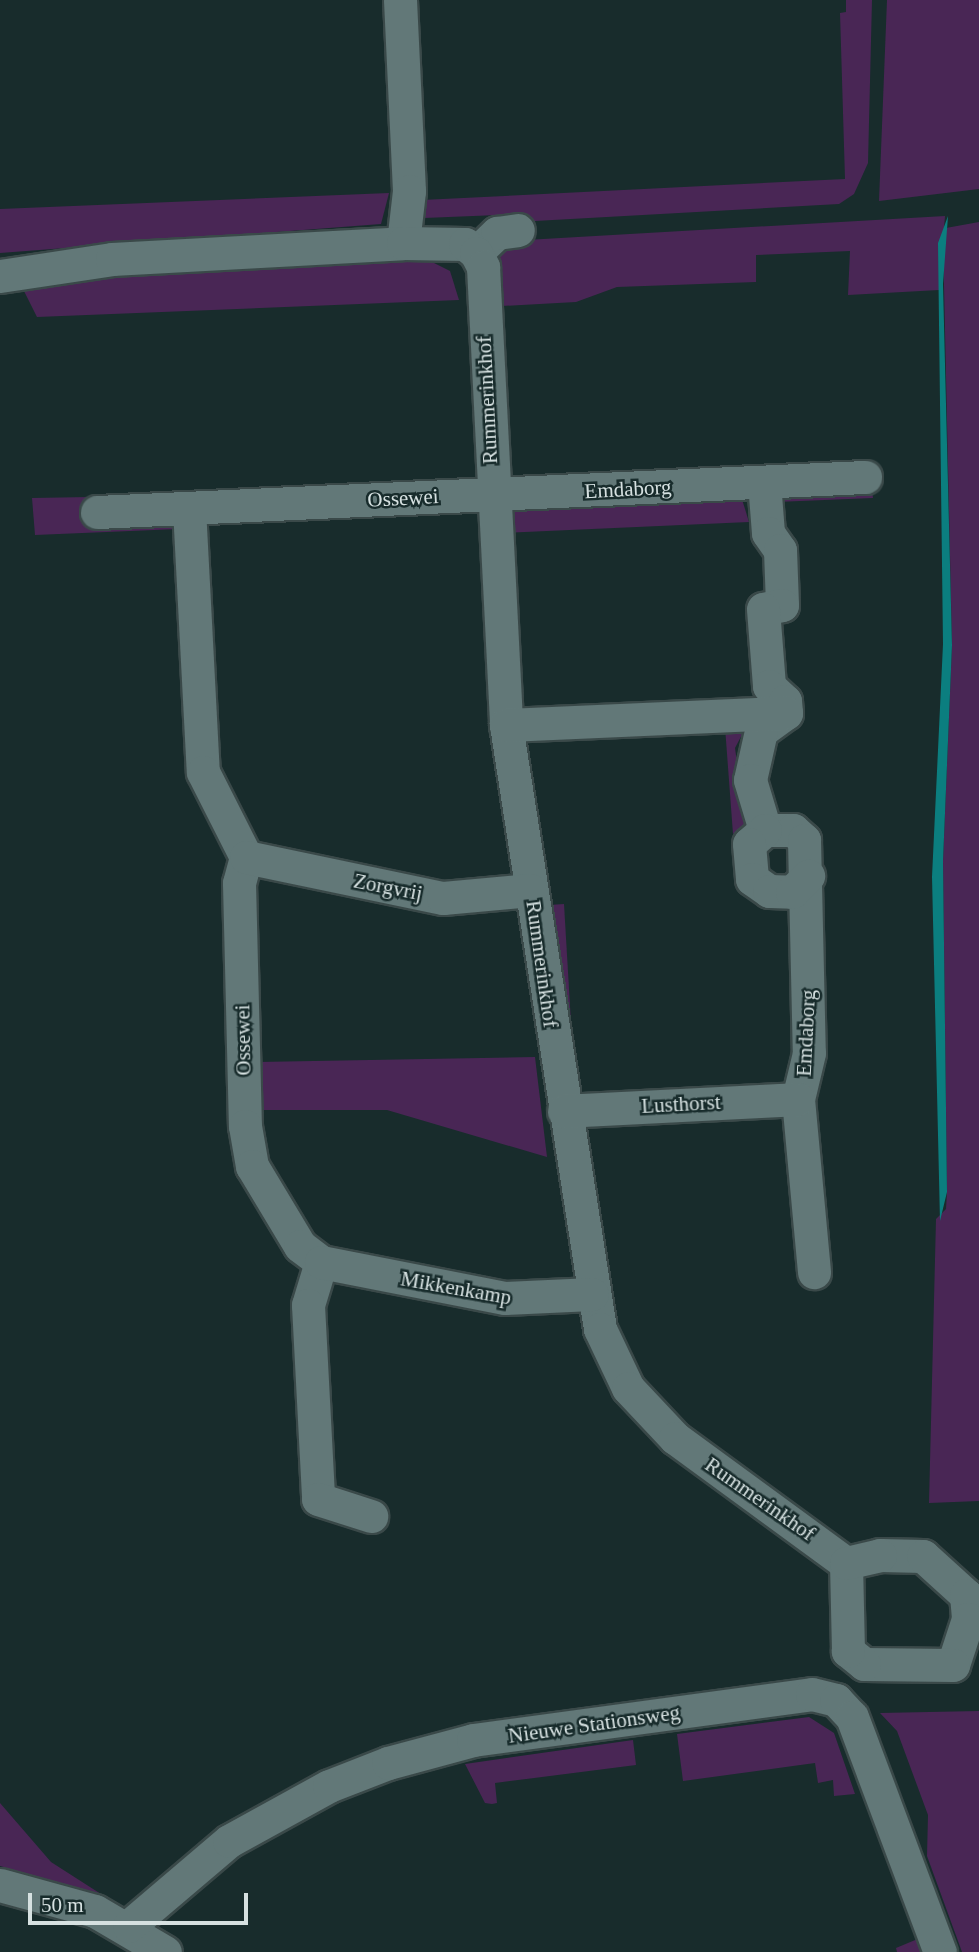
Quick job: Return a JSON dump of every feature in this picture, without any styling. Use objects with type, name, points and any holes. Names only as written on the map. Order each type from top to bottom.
[{"type":"street","points":[[400,0],[409,191],[403,243]]},
{"type":"street","points":[[0,276],[112,259],[403,243],[465,244],[476,253],[497,233],[518,230]]},
{"type":"street","name":"Rummerinkhof","points":[[476,253],[483,267],[491,495],[506,725],[592,1294],[614,1366],[648,1412],[675,1438],[846,1563]]},
{"type":"street","name":"Emdaborg","points":[[491,495],[865,477]]},
{"type":"street","points":[[764,482],[768,533],[780,550],[782,605],[763,609],[769,685],[785,701],[786,712]]},
{"type":"street","name":"Ossewei","points":[[97,512],[491,495]]},
{"type":"street","points":[[189,508],[203,772],[246,858]]},
{"type":"street","points":[[506,725],[786,712]]},
{"type":"street","points":[[786,712],[761,731],[753,747],[753,806],[765,830],[750,844],[752,879],[769,891],[792,892],[808,876]]},
{"type":"street","name":"Emdaborg","points":[[765,830],[793,830],[804,840],[808,876],[809,1053],[798,1099],[814,1272]]},
{"type":"street","name":"Ossewei","points":[[246,858],[239,883],[245,1126],[252,1166],[300,1246],[321,1262]]},
{"type":"street","name":"Zorgvrij","points":[[246,858],[443,898],[531,890]]},
{"type":"street","name":"Lusthorst","points":[[564,1111],[798,1099]]},
{"type":"street","points":[[321,1262],[308,1305],[318,1499],[372,1516]]},
{"type":"street","name":"Mikkenkamp","points":[[321,1262],[505,1298],[592,1294]]},
{"type":"street","points":[[923,1556],[943,1567],[966,1595],[968,1619],[953,1665],[864,1664],[848,1651],[844,1630],[846,1563],[923,1556]]},
{"type":"street","points":[[864,1664],[836,1700],[852,1717],[940,1952]]},
{"type":"street","name":"Nieuwe Stationsweg","points":[[129,1926],[229,1841],[329,1786],[388,1763],[551,1728],[812,1694],[836,1700]]},
{"type":"street","points":[[0,1885],[65,1899],[129,1926],[165,1952]]},
{"type":"shaded area","points":[[846,0],[872,0],[868,163],[854,194],[839,204],[499,223],[498,215],[424,218],[422,200],[845,179],[840,13],[846,12]]},
{"type":"shaded area","points":[[887,0],[979,0],[979,189],[879,201]]},
{"type":"shaded area","points":[[389,193],[381,224],[0,253],[0,209]]},
{"type":"shaded area","points":[[945,216],[939,290],[848,295],[850,251],[756,255],[756,282],[617,287],[576,302],[501,306],[499,255],[526,240]]},
{"type":"shaded area","points":[[979,222],[979,1501],[929,1503],[936,1219],[946,1209],[947,1192],[943,861],[952,645],[943,240],[946,228]]},
{"type":"shaded area","points":[[426,259],[450,271],[459,300],[37,317],[21,285],[141,271]]},
{"type":"shaded area","points":[[872,489],[873,498],[776,502],[779,492]]},
{"type":"shaded area","points":[[741,496],[749,522],[500,533],[504,508]]},
{"type":"shaded area","points":[[90,497],[94,504],[169,520],[178,529],[35,535],[32,498]]},
{"type":"shaded area","points":[[725,727],[745,729],[735,748],[746,826],[733,834]]},
{"type":"shaded area","points":[[564,904],[574,1073],[549,905]]},
{"type":"shaded area","points":[[535,1057],[547,1157],[387,1110],[260,1110],[258,1062]]},
{"type":"shaded area","points":[[979,1711],[979,1952],[962,1952],[927,1856],[928,1815],[897,1731],[880,1713]]},
{"type":"shaded area","points":[[809,1717],[834,1733],[855,1794],[834,1796],[833,1780],[818,1783],[815,1763],[683,1781],[677,1734]]},
{"type":"shaded area","points":[[633,1740],[636,1765],[495,1783],[497,1803],[492,1804],[485,1803],[465,1764]]},
{"type":"shaded area","points":[[0,1803],[51,1862],[104,1896],[0,1866]]},
{"type":"shaded area","points":[[920,1938],[925,1952],[897,1952],[896,1948]]},
{"type":"water","points":[[948,216],[943,284],[952,645],[943,861],[947,1192],[940,1221],[932,877],[943,644],[938,243]]}]
